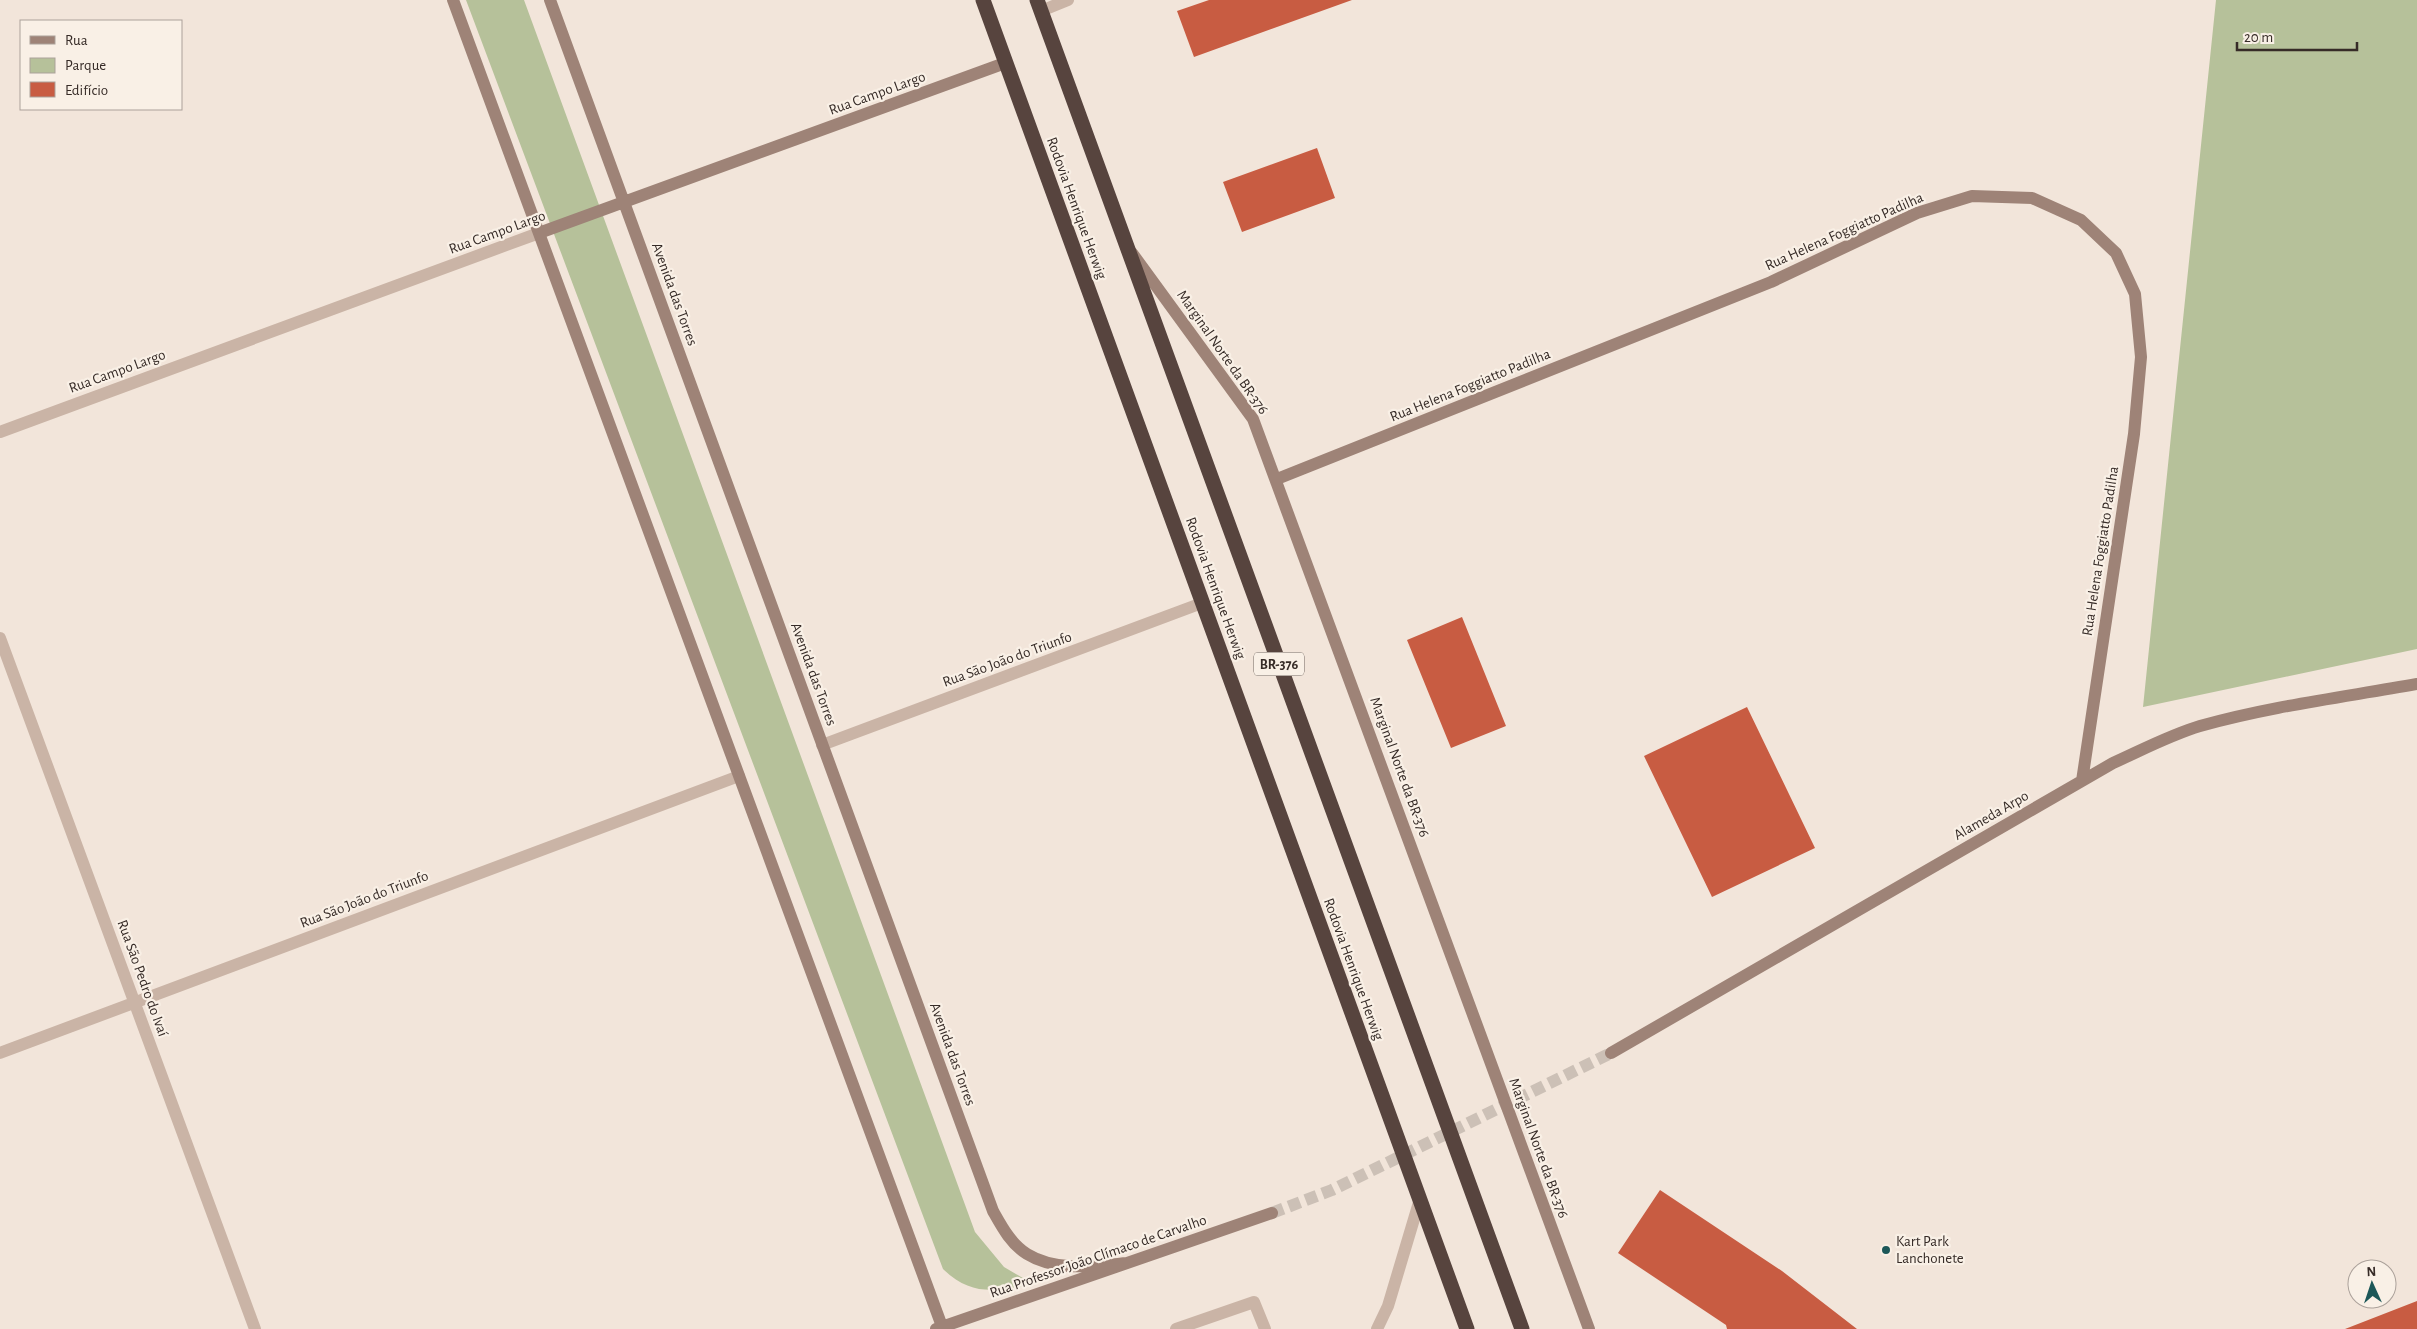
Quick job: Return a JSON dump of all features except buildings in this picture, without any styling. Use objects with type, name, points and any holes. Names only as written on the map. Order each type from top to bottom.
[{"type":"highway","name":"Rodovia Henrique Herwig","points":[[982,0],[1467,1329]]},
{"type":"highway","name":"BR-376","points":[[1039,5],[1522,1329]]},
{"type":"main road","points":[[453,0],[940,1328]]},
{"type":"main road","name":"Avenida das Torres","points":[[550,0],[993,1211],[1008,1236],[1027,1254],[1058,1265],[1085,1267],[1127,1263]]},
{"type":"main road","name":"Rua Campo Largo","points":[[539,233],[1005,62]]},
{"type":"main road","name":"Rua Helena Foggiatto Padilha","points":[[1277,479],[1771,282],[1917,213],[1972,196],[2032,198],[2081,220],[2116,253],[2135,294],[2140,348],[2134,434],[2082,781]]},
{"type":"main road","name":"Marginal Norte da BR-376","points":[[1126,245],[1253,419],[1277,479],[1589,1329]]},
{"type":"main road","name":"Alameda Arpo","points":[[1611,1053],[2082,781],[2155,743],[2199,726],[2245,715],[2417,684]]},
{"type":"main road","name":"Rua Professor João Clímaco de Carvalho","points":[[940,1328],[1272,1213]]},
{"type":"street","points":[[1039,5],[1068,0]]},
{"type":"street","name":"Rua Campo Largo","points":[[0,432],[539,233]]},
{"type":"street","name":"Rua São João do Triunfo","points":[[822,745],[1202,603]]},
{"type":"street","name":"Rua São Pedro do Ivaí","points":[[0,638],[255,1329]]},
{"type":"street","name":"Rua São João do Triunfo","points":[[0,1053],[738,776]]},
{"type":"street","points":[[1377,1329],[1388,1306],[1420,1199]]},
{"type":"street","points":[[1176,1329],[1254,1302],[1264,1329]]},
{"type":"green space","points":[[466,0],[524,0],[975,1232],[1004,1267],[1033,1284],[1007,1289],[985,1290],[964,1284],[943,1269]]},
{"type":"green space","points":[[2216,0],[2417,0],[2417,649],[2143,707]]},
{"type":"tunnel","points":[[1272,1213],[1332,1190],[1611,1053]]},
{"type":"place","name":"Kart Park Lanchonete","points":[[1886,1250]]}]
